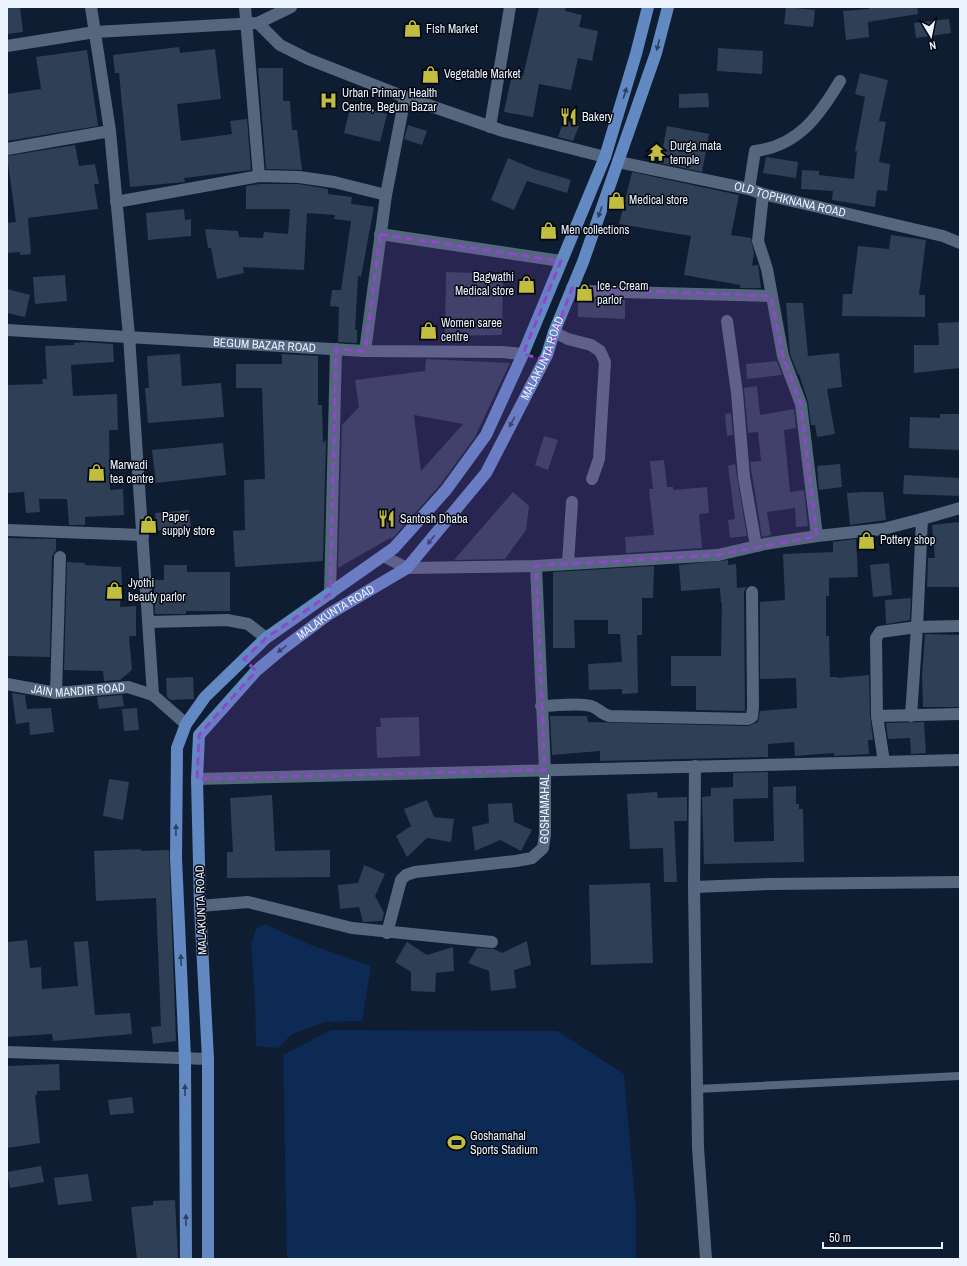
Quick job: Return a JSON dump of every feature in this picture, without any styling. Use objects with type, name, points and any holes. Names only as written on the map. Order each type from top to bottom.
[{"type":"main road","points":[[186,1259],[185,1058],[176,858],[177,748],[186,724],[205,697],[266,638],[394,548],[446,490],[486,435],[523,354],[605,157],[636,54],[648,7]]},
{"type":"main road","name":"MALAKUNTA ROAD","points":[[208,1259],[208,1059],[200,906],[197,779],[199,735],[256,671],[281,650],[330,614],[407,568],[486,473],[544,360],[583,262],[656,53],[668,7]]},
{"type":"main road","points":[[523,354],[544,360]]},
{"type":"main road","points":[[244,659],[256,671]]},
{"type":"street","points":[[90,7],[96,32],[110,130],[129,336],[153,695]]},
{"type":"street","points":[[245,7],[253,23],[280,45],[308,60],[404,97],[490,127],[605,157]]},
{"type":"street","points":[[7,46],[96,32],[253,23],[291,7]]},
{"type":"street","points":[[490,127],[510,7]]},
{"type":"street","points":[[253,23],[259,176]]},
{"type":"street","points":[[748,189],[754,151],[772,149],[797,136],[823,108],[840,81]]},
{"type":"street","points":[[365,351],[380,234],[404,97]]},
{"type":"street","points":[[7,149],[110,130]]},
{"type":"street","name":"OLD TOPHKNANA ROAD","points":[[618,162],[748,189],[763,194],[943,236],[960,243]]},
{"type":"street","points":[[116,202],[259,176],[298,177],[334,182],[386,195]]},
{"type":"street","points":[[763,194],[758,241],[767,269],[783,356],[801,404],[818,536]]},
{"type":"street","points":[[380,234],[561,261]]},
{"type":"street","points":[[572,288],[584,291],[771,296]]},
{"type":"street","points":[[726,320],[738,393],[744,477],[756,546]]},
{"type":"street","name":"BEGUM BAZAR ROAD","points":[[7,330],[365,351],[501,352],[523,354]]},
{"type":"street","points":[[554,332],[568,339],[591,345],[600,351],[604,362],[600,459],[592,479]]},
{"type":"street","points":[[330,594],[336,349]]},
{"type":"street","points":[[568,563],[572,502]]},
{"type":"street","points":[[383,556],[407,568],[536,566],[718,555],[756,546],[818,536],[883,529],[960,508]]},
{"type":"street","points":[[911,716],[922,519]]},
{"type":"street","points":[[7,530],[143,535]]},
{"type":"street","points":[[56,693],[60,557]]},
{"type":"street","name":"GOSHAMAHAL","points":[[387,933],[401,880],[406,875],[415,872],[532,858],[543,848],[545,834],[545,770],[536,566]]},
{"type":"street","points":[[542,706],[584,705],[595,707],[603,715],[610,716],[748,719],[752,717],[752,592]]},
{"type":"street","points":[[149,622],[228,620],[248,624],[266,638]]},
{"type":"street","points":[[884,762],[877,716],[876,638],[880,632],[917,627],[960,626]]},
{"type":"street","name":"JAIN MANDIR ROAD","points":[[7,684],[56,693],[128,688],[153,695],[186,724]]},
{"type":"street","points":[[877,716],[960,714]]},
{"type":"street","points":[[197,779],[960,760]]},
{"type":"street","points":[[695,766],[694,887],[698,1148],[706,1259]]},
{"type":"street","points":[[694,887],[770,884],[960,882]]},
{"type":"street","points":[[200,906],[248,902],[352,928],[387,933],[492,942]]},
{"type":"street","points":[[7,1052],[208,1059]]},
{"type":"lane","points":[[697,1089],[959,1076]]},
{"type":"highlighted area","points":[[380,234],[561,261],[523,354],[545,360],[572,288],[771,296],[783,356],[801,404],[817,536],[718,555],[536,566],[545,770],[197,779],[199,735],[256,671],[244,659],[266,638],[330,594],[336,349],[365,351]]},
{"type":"shaded area","points":[[265,924],[311,945],[371,966],[362,1021],[325,1022],[291,1035],[278,1048],[256,1046],[255,1001],[251,946],[256,929]]},
{"type":"shaded area","name":"Goshamahal Sports Stadium","points":[[331,1030],[557,1031],[624,1074],[636,1211],[636,1259],[287,1259],[283,1055]]},
{"type":"building","points":[[7,7],[20,7],[23,32],[7,34]]},
{"type":"building","points":[[539,7],[566,7],[565,11],[582,15],[579,27],[598,31],[592,61],[578,58],[571,90],[539,84],[533,117],[504,112],[512,74],[523,76]]},
{"type":"building","points":[[786,7],[815,10],[813,27],[784,24]]},
{"type":"building","points":[[869,7],[917,7],[918,14],[868,22],[869,37],[846,40],[843,11],[869,9]]},
{"type":"building","points":[[949,19],[951,33],[916,38],[914,23]]},
{"type":"building","points":[[179,47],[180,53],[215,49],[221,99],[177,104],[181,141],[232,134],[230,121],[247,119],[251,170],[184,178],[185,182],[130,187],[119,73],[115,73],[113,55]]},
{"type":"building","points":[[718,48],[763,51],[762,74],[717,71]]},
{"type":"building","points":[[87,50],[98,126],[7,141],[7,94],[41,89],[36,57]]},
{"type":"building","points":[[258,68],[283,68],[283,101],[290,101],[292,130],[297,130],[302,170],[266,169]]},
{"type":"building","points":[[860,73],[888,80],[879,121],[886,122],[879,162],[890,164],[887,191],[877,190],[875,207],[832,200],[833,191],[801,189],[802,170],[819,171],[819,175],[854,179],[857,151],[855,151],[865,97],[855,94]]},
{"type":"building","points":[[708,93],[709,107],[679,108],[679,94]]},
{"type":"building","points":[[351,105],[387,114],[380,142],[344,133]]},
{"type":"building","points":[[564,120],[579,126],[573,141],[558,137]]},
{"type":"building","points":[[408,125],[427,131],[422,145],[404,139]]},
{"type":"building","points":[[667,126],[709,134],[702,172],[660,163]]},
{"type":"building","points":[[75,145],[79,166],[95,164],[99,184],[94,184],[98,209],[28,218],[31,254],[20,255],[20,252],[7,253],[7,223],[16,222],[7,156]]},
{"type":"building","points":[[766,157],[798,162],[796,178],[763,173]]},
{"type":"building","points":[[508,158],[534,169],[571,180],[567,193],[527,181],[514,210],[491,200]]},
{"type":"building","points":[[632,172],[739,195],[731,235],[751,238],[754,253],[752,266],[758,265],[761,288],[740,288],[740,285],[684,275],[691,236],[619,224]]},
{"type":"building","points":[[260,184],[298,184],[328,189],[328,194],[352,197],[351,204],[374,207],[361,277],[358,276],[355,330],[357,330],[357,343],[338,342],[339,307],[330,306],[332,290],[341,290],[351,221],[334,219],[335,215],[307,213],[304,270],[243,267],[244,273],[217,279],[211,248],[208,248],[205,229],[238,231],[239,237],[263,238],[264,232],[288,234],[290,209],[246,209],[246,186]]},
{"type":"building","points":[[184,209],[185,220],[191,219],[191,236],[148,240],[146,213]]},
{"type":"building","points":[[891,235],[926,240],[919,295],[925,295],[925,317],[842,316],[843,294],[852,294],[858,246],[889,249]]},
{"type":"building","points":[[446,272],[475,273],[475,277],[503,277],[502,335],[445,336]]},
{"type":"building","points":[[65,275],[67,301],[35,304],[33,277]]},
{"type":"building","points":[[7,289],[30,295],[25,317],[7,313]]},
{"type":"building","points":[[578,297],[625,300],[625,319],[578,317]]},
{"type":"building","points":[[786,303],[803,303],[808,356],[839,353],[842,387],[827,389],[835,434],[817,437],[815,425],[811,425],[808,402],[799,374],[790,354]]},
{"type":"building","points":[[960,322],[960,368],[914,373],[914,345],[939,345],[938,323]]},
{"type":"building","points":[[83,342],[113,344],[114,362],[71,365],[73,396],[117,394],[118,430],[109,430],[110,490],[123,489],[124,515],[85,517],[85,525],[69,525],[67,499],[39,499],[40,512],[26,513],[24,492],[7,493],[7,385],[43,384],[42,379],[47,379],[45,346],[74,345],[74,343]]},
{"type":"building","points":[[180,354],[182,386],[221,383],[224,417],[148,423],[145,388],[149,388],[147,356]]},
{"type":"building","points":[[282,354],[318,356],[318,405],[322,405],[323,443],[326,440],[323,561],[235,567],[233,531],[245,530],[244,480],[265,479],[262,388],[236,388],[236,364],[282,364]]},
{"type":"building","points":[[426,359],[510,363],[475,437],[440,485],[392,539],[390,538],[338,568],[342,425],[359,407],[355,380],[425,371]],"holes":[[[414,415],[463,424],[421,471]]]},
{"type":"building","points":[[777,361],[782,375],[747,379],[746,364]]},
{"type":"building","points":[[757,386],[760,415],[794,409],[796,428],[784,430],[790,492],[804,490],[808,526],[796,527],[795,508],[767,512],[771,535],[762,537],[750,462],[761,461],[758,432],[748,433],[744,388]]},
{"type":"building","points":[[731,413],[733,435],[727,436],[725,414]]},
{"type":"building","points":[[940,414],[960,414],[960,450],[909,448],[910,417],[940,418]]},
{"type":"building","points":[[544,436],[558,440],[548,470],[535,465]]},
{"type":"building","points":[[223,443],[226,475],[156,483],[152,450]]},
{"type":"building","points":[[664,460],[667,487],[673,487],[673,490],[707,487],[709,513],[699,514],[702,548],[626,553],[625,537],[654,535],[649,489],[653,489],[650,461]]},
{"type":"building","points":[[735,464],[747,536],[730,538],[728,520],[735,519],[728,466]]},
{"type":"building","points":[[840,464],[842,487],[819,490],[817,466]]},
{"type":"building","points":[[904,475],[960,478],[960,496],[903,494]]},
{"type":"building","points":[[513,492],[529,506],[526,530],[505,559],[454,560]]},
{"type":"building","points":[[883,492],[886,520],[850,525],[847,493]]},
{"type":"building","points":[[189,510],[191,527],[157,531],[155,513]]},
{"type":"building","points":[[960,522],[960,587],[927,587],[928,558],[935,558],[932,525]]},
{"type":"building","points":[[7,538],[56,539],[56,550],[52,557],[50,657],[7,656]]},
{"type":"building","points":[[856,539],[858,577],[829,578],[829,596],[826,596],[826,636],[829,636],[830,677],[837,678],[869,675],[870,716],[873,740],[868,740],[869,754],[834,756],[834,753],[795,756],[794,742],[768,744],[768,757],[600,761],[600,751],[552,755],[550,716],[587,716],[588,722],[748,726],[758,722],[760,711],[797,708],[796,678],[760,679],[760,602],[785,600],[783,554],[833,552],[833,542]]},
{"type":"building","points":[[728,560],[728,565],[736,564],[737,588],[746,587],[744,592],[745,711],[696,710],[696,686],[671,686],[671,656],[721,656],[722,602],[721,603],[720,588],[681,591],[679,565]]},
{"type":"building","points":[[67,562],[85,563],[85,565],[121,567],[122,583],[120,607],[136,606],[136,636],[129,636],[132,670],[120,680],[104,681],[103,671],[64,670]]},
{"type":"building","points":[[889,563],[892,595],[873,597],[870,565]]},
{"type":"building","points":[[164,565],[187,565],[187,572],[230,572],[230,611],[186,611],[186,614],[155,614],[154,580],[164,580]]},
{"type":"building","points":[[654,566],[653,598],[642,598],[642,635],[637,635],[638,693],[622,694],[622,689],[589,690],[588,664],[622,662],[620,634],[608,634],[608,620],[574,620],[575,648],[553,648],[553,572]]},
{"type":"building","points":[[911,598],[910,620],[886,624],[885,600]]},
{"type":"building","points":[[925,634],[960,635],[960,707],[923,707],[922,676]]},
{"type":"building","points":[[193,677],[194,699],[171,700],[167,697],[166,678]]},
{"type":"building","points":[[12,693],[25,695],[27,709],[51,708],[54,732],[30,735],[29,722],[16,724]]},
{"type":"building","points":[[122,695],[124,706],[99,709],[97,697]]},
{"type":"building","points":[[137,708],[139,730],[124,731],[122,709]]},
{"type":"building","points":[[419,717],[420,756],[377,758],[376,727],[381,727],[380,718]]},
{"type":"building","points":[[924,722],[926,753],[911,754],[910,738],[888,739],[886,723]]},
{"type":"building","points":[[768,772],[768,798],[733,799],[734,842],[774,841],[773,787],[796,786],[796,804],[799,804],[799,809],[803,809],[804,862],[704,864],[702,797],[711,796],[711,788],[733,787],[733,773]]},
{"type":"building","points":[[109,779],[129,782],[123,820],[103,816]]},
{"type":"building","points":[[657,792],[658,798],[687,797],[687,821],[674,821],[677,882],[664,882],[663,848],[630,849],[627,794]]},
{"type":"building","points":[[272,795],[275,851],[330,850],[330,877],[227,878],[227,852],[233,852],[230,798]]},
{"type":"building","points":[[427,800],[434,817],[454,819],[451,842],[427,838],[407,857],[396,836],[411,826],[404,809]]},
{"type":"building","points":[[512,803],[514,822],[532,830],[521,851],[500,840],[475,851],[472,827],[489,823],[488,804]]},
{"type":"building","points":[[141,849],[141,851],[169,850],[176,1041],[153,1044],[151,1027],[161,1026],[156,898],[96,901],[94,851]]},
{"type":"building","points":[[364,865],[385,874],[375,896],[384,913],[382,921],[363,922],[359,907],[340,909],[338,885],[358,883]]},
{"type":"building","points":[[650,883],[653,963],[591,965],[589,885]]},
{"type":"building","points":[[27,940],[30,968],[41,967],[42,989],[78,986],[74,942],[88,941],[95,1015],[130,1013],[132,1034],[53,1041],[52,1034],[7,1037],[7,942]]},
{"type":"building","points":[[527,941],[531,965],[514,970],[516,988],[491,991],[489,971],[468,963],[477,948],[494,949],[502,953]]},
{"type":"building","points":[[407,942],[427,955],[453,947],[454,971],[436,973],[435,992],[411,991],[411,972],[395,962]]},
{"type":"building","points":[[59,1064],[60,1090],[37,1091],[37,1095],[35,1095],[40,1143],[7,1148],[7,1066]]},
{"type":"building","points":[[132,1097],[134,1113],[110,1115],[108,1100]]},
{"type":"building","points":[[41,1166],[44,1182],[10,1188],[7,1172]]},
{"type":"building","points":[[88,1174],[92,1201],[58,1205],[54,1178]]},
{"type":"building","points":[[175,1200],[178,1259],[137,1259],[131,1207],[153,1205],[153,1201]]},
{"type":"place","name":"Fish Market","points":[[413,29]]},
{"type":"place","name":"Vegetable Market","points":[[431,74]]},
{"type":"place","name":"Urban Primary Health Centre, Begum Bazar","points":[[329,100]]},
{"type":"place","name":"Bakery","points":[[569,117]]},
{"type":"place","name":"Durga mata temple","points":[[657,153]]},
{"type":"place","name":"Medical store","points":[[616,200]]},
{"type":"place","name":"Men collections","points":[[548,230]]},
{"type":"place","name":"Bagwathi Medical store","points":[[527,284]]},
{"type":"place","name":"Ice - Cream parlor","points":[[584,293]]},
{"type":"place","name":"Women saree centre","points":[[428,330]]},
{"type":"place","name":"Marwadi tea centre","points":[[97,472]]},
{"type":"place","name":"Santosh Dhaba","points":[[387,519]]},
{"type":"place","name":"Paper supply store","points":[[149,524]]},
{"type":"place","name":"Pottery shop","points":[[867,540]]},
{"type":"place","name":"Jyothi beauty parlor","points":[[115,590]]},
{"type":"place","name":"Goshamahal Sports Stadium","points":[[457,1143]]}]
